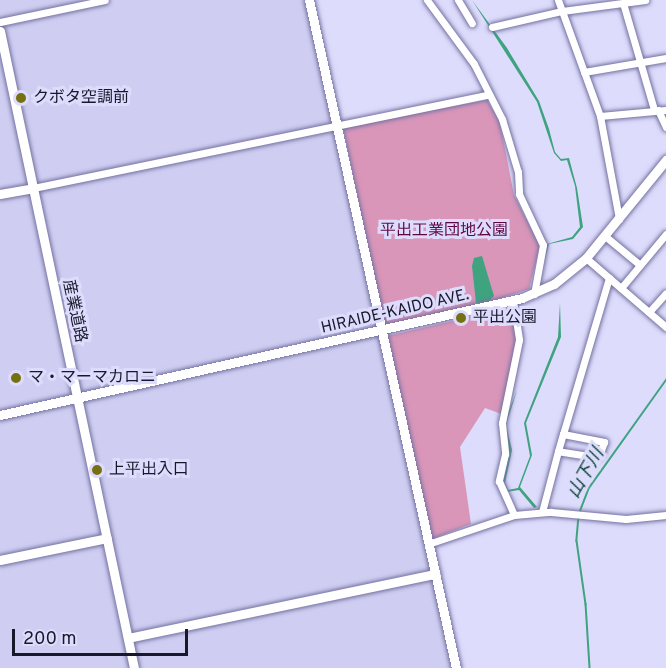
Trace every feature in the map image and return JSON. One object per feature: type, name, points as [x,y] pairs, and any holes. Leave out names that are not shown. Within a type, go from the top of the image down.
[{"type":"street","points":[[0,22],[105,0]]},
{"type":"street","points":[[309,0],[456,668]]},
{"type":"street","points":[[427,0],[474,64],[487,95],[502,119],[518,172],[519,194],[543,245],[534,294]]},
{"type":"street","points":[[458,0],[472,23]]},
{"type":"street","points":[[558,0],[600,116],[619,219]]},
{"type":"street","points":[[492,27],[562,11],[645,0]]},
{"type":"street","points":[[623,3],[640,62],[666,127]]},
{"type":"street","name":"産業道路","points":[[0,31],[134,668]]},
{"type":"street","points":[[584,72],[666,58]]},
{"type":"street","points":[[0,194],[487,95]]},
{"type":"street","points":[[600,116],[659,110]]},
{"type":"street","name":"HIRAIDE-KAIDO AVE.","points":[[0,415],[382,331],[513,301],[534,294],[559,280],[586,258],[666,160]]},
{"type":"street","points":[[621,288],[666,234]]},
{"type":"street","points":[[605,236],[639,265]]},
{"type":"street","points":[[586,258],[666,327]]},
{"type":"street","points":[[542,512],[609,278]]},
{"type":"street","points":[[649,312],[666,293]]},
{"type":"street","points":[[513,301],[519,340],[502,423],[505,454],[499,481],[514,515]]},
{"type":"street","points":[[558,451],[595,457],[603,442],[563,434]]},
{"type":"street","points":[[428,544],[514,515],[542,512],[607,518],[666,515]]},
{"type":"street","points":[[0,560],[107,538]]},
{"type":"street","points":[[128,638],[435,574]]},
{"type":"shaded area","points":[[0,0],[305,0],[452,668],[0,668]]},
{"type":"shaded area","points":[[472,0],[507,48],[539,101],[555,152],[561,159],[569,158],[577,188],[583,227],[573,239],[549,244],[538,284],[547,244],[572,237],[580,227],[575,186],[567,160],[561,161],[554,153],[537,102]]},
{"type":"shaded area","points":[[482,256],[494,296],[488,302],[476,303],[472,266],[474,258]]},
{"type":"shaded area","points":[[560,303],[561,337],[526,423],[532,455],[520,487],[537,507],[534,508],[519,490],[506,492],[503,483],[509,451],[504,424],[517,390],[506,425],[512,450],[505,483],[508,490],[518,488],[530,456],[524,423],[558,337]]},
{"type":"green space","name":"平出工業団地公園","points":[[487,100],[500,123],[514,195],[540,246],[529,289],[490,302],[384,325],[343,127]]},
{"type":"green space","points":[[514,307],[518,324],[504,415],[485,408],[460,447],[471,524],[432,539],[387,336]]},
{"type":"waterway","name":"山下川","points":[[580,511],[589,488],[666,380]]},
{"type":"waterway","name":"山下川","points":[[579,516],[577,541],[586,604],[590,668]]},
{"type":"place","name":"クボタ空調前","points":[[21,98]]},
{"type":"place","name":"平出公園","points":[[461,318]]},
{"type":"place","name":"マ・マーマカロニ","points":[[16,378]]},
{"type":"place","name":"上平出入口","points":[[97,470]]}]
